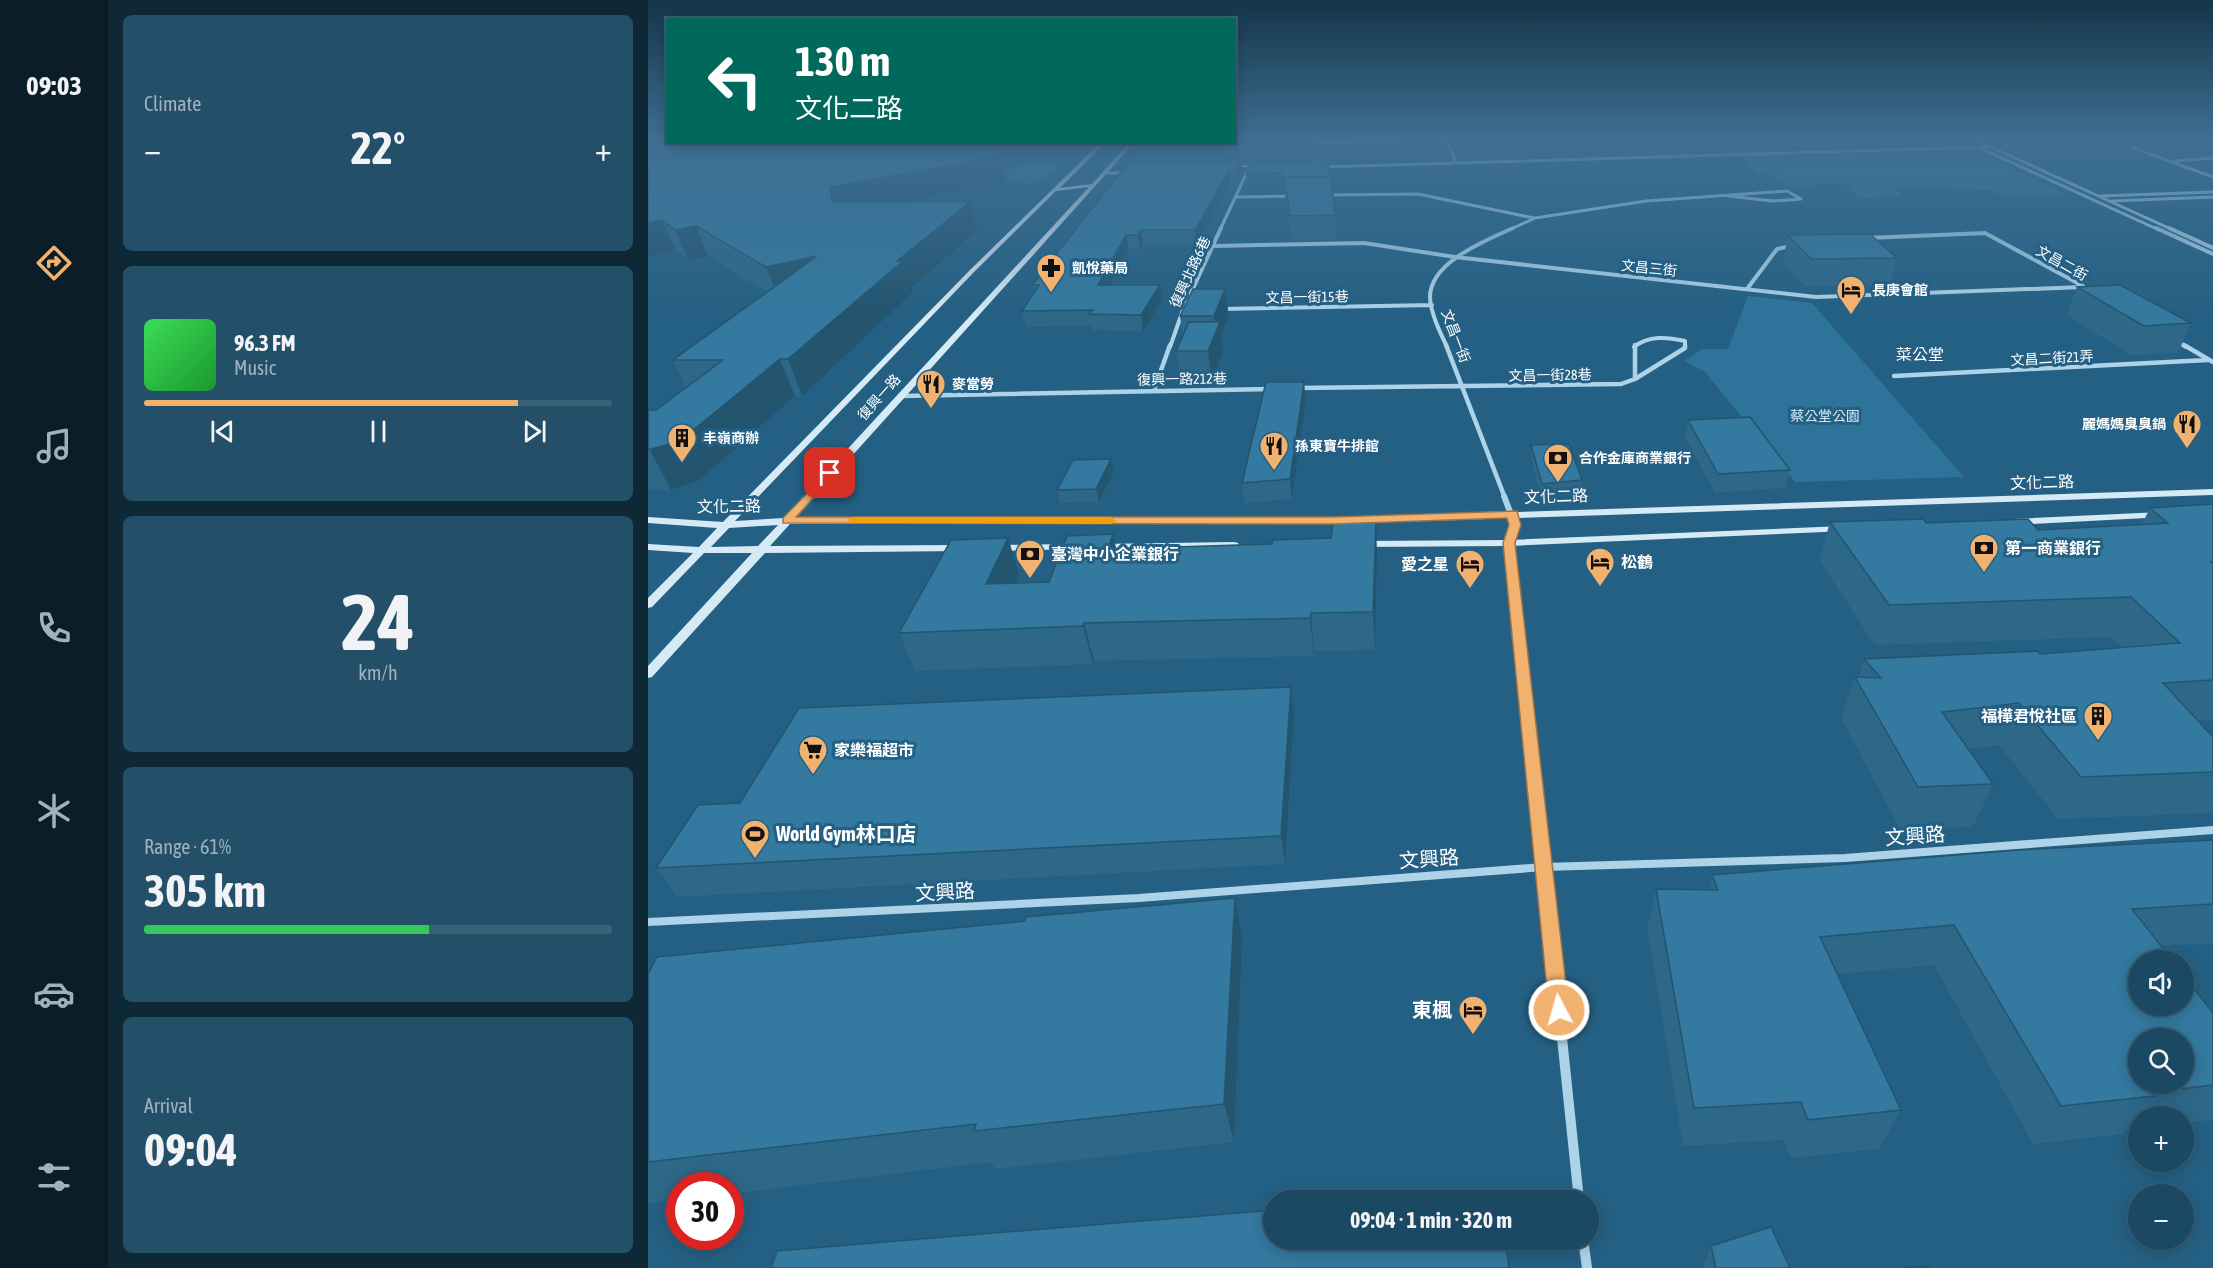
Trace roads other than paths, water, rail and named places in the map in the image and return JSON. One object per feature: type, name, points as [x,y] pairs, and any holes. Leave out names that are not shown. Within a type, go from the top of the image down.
[{"type":"main road","name":"復興一路","points":[[648,605],[972,271],[1048,197]]},
{"type":"main road","name":"復興一路","points":[[648,674],[1082,197]]},
{"type":"main road","name":"文化二路","points":[[648,520],[725,525],[787,521],[1333,521],[2213,492]]},
{"type":"main road","points":[[2007,522],[2173,515]]},
{"type":"main road","points":[[1352,544],[1509,543],[1852,528]]},
{"type":"main road","points":[[648,547],[760,550],[1245,545]]},
{"type":"street","name":"復興北路6巷","points":[[1154,390],[1183,310],[1237,197]]},
{"type":"street","points":[[1439,197],[1535,218]]},
{"type":"street","name":"文昌一街","points":[[1509,543],[1515,525],[1512,514],[1464,387],[1436,322],[1430,296],[1437,278],[1455,257],[1497,234],[1535,218],[1603,206],[1713,197]]},
{"type":"street","name":"文昌一街","points":[[1739,197],[1773,201],[1801,199],[1798,197]]},
{"type":"street","points":[[2085,198],[2090,197]]},
{"type":"street","points":[[2101,197],[2213,248]]},
{"type":"street","points":[[2085,198],[2109,201],[2208,197]]},
{"type":"street","points":[[2096,200],[2213,254]]},
{"type":"street","name":"文昌二街","points":[[1857,239],[1985,233],[2093,292]]},
{"type":"street","name":"文昌三街","points":[[1213,246],[1356,243],[1455,257],[1839,298],[2083,287]]},
{"type":"street","points":[[1747,289],[1777,249],[1800,244]]},
{"type":"street","name":"文昌一街15巷","points":[[1218,309],[1432,305]]},
{"type":"street","points":[[1183,310],[1195,309]]},
{"type":"street","points":[[1663,336],[1684,341],[1685,348],[1635,380],[1634,346],[1645,338],[1663,336]]},
{"type":"street","points":[[2171,338],[2211,361]]},
{"type":"street","name":"文昌二街21弄","points":[[1894,376],[2211,361]]},
{"type":"street","name":"文昌一街28巷","points":[[1464,387],[1620,384],[1635,380]]},
{"type":"street","points":[[1285,388],[1464,387]]},
{"type":"street","name":"復興一路212巷","points":[[900,396],[1273,389]]},
{"type":"street","points":[[1509,543],[1578,1190]]},
{"type":"street","name":"文興路","points":[[648,922],[1139,898],[1544,867],[1845,858],[2213,830]]},
{"type":"street","points":[[1585,1250],[1587,1268]]},
{"type":"place","name":"凱悅藥局","points":[[1051,294]]},
{"type":"place","name":"長庚會館","points":[[1851,316]]},
{"type":"place","name":"麥當勞","points":[[931,410]]},
{"type":"place","name":"麗媽媽臭臭鍋","points":[[2187,450]]},
{"type":"place","name":"丰嶺商辦","points":[[682,464]]},
{"type":"place","name":"孫東寶牛排館","points":[[1274,472]]},
{"type":"place","name":"合作金庫商業銀行","points":[[1558,484]]},
{"type":"place","name":"第一商業銀行","points":[[1984,574]]},
{"type":"place","name":"臺灣中小企業銀行","points":[[1030,580]]},
{"type":"place","name":"松鶴","points":[[1600,588]]},
{"type":"place","name":"愛之星","points":[[1470,590]]},
{"type":"place","name":"福樺君悅社區","points":[[2098,742]]},
{"type":"place","name":"家樂福超市","points":[[813,776]]},
{"type":"place","name":"World Gym林口店","points":[[755,860]]},
{"type":"place","name":"東楓","points":[[1473,1036]]},
{"type":"district","name":"菜公堂","points":[[1920,354]]},
{"type":"park label","name":"蔡公堂公園","points":[[1825,416]]}]
